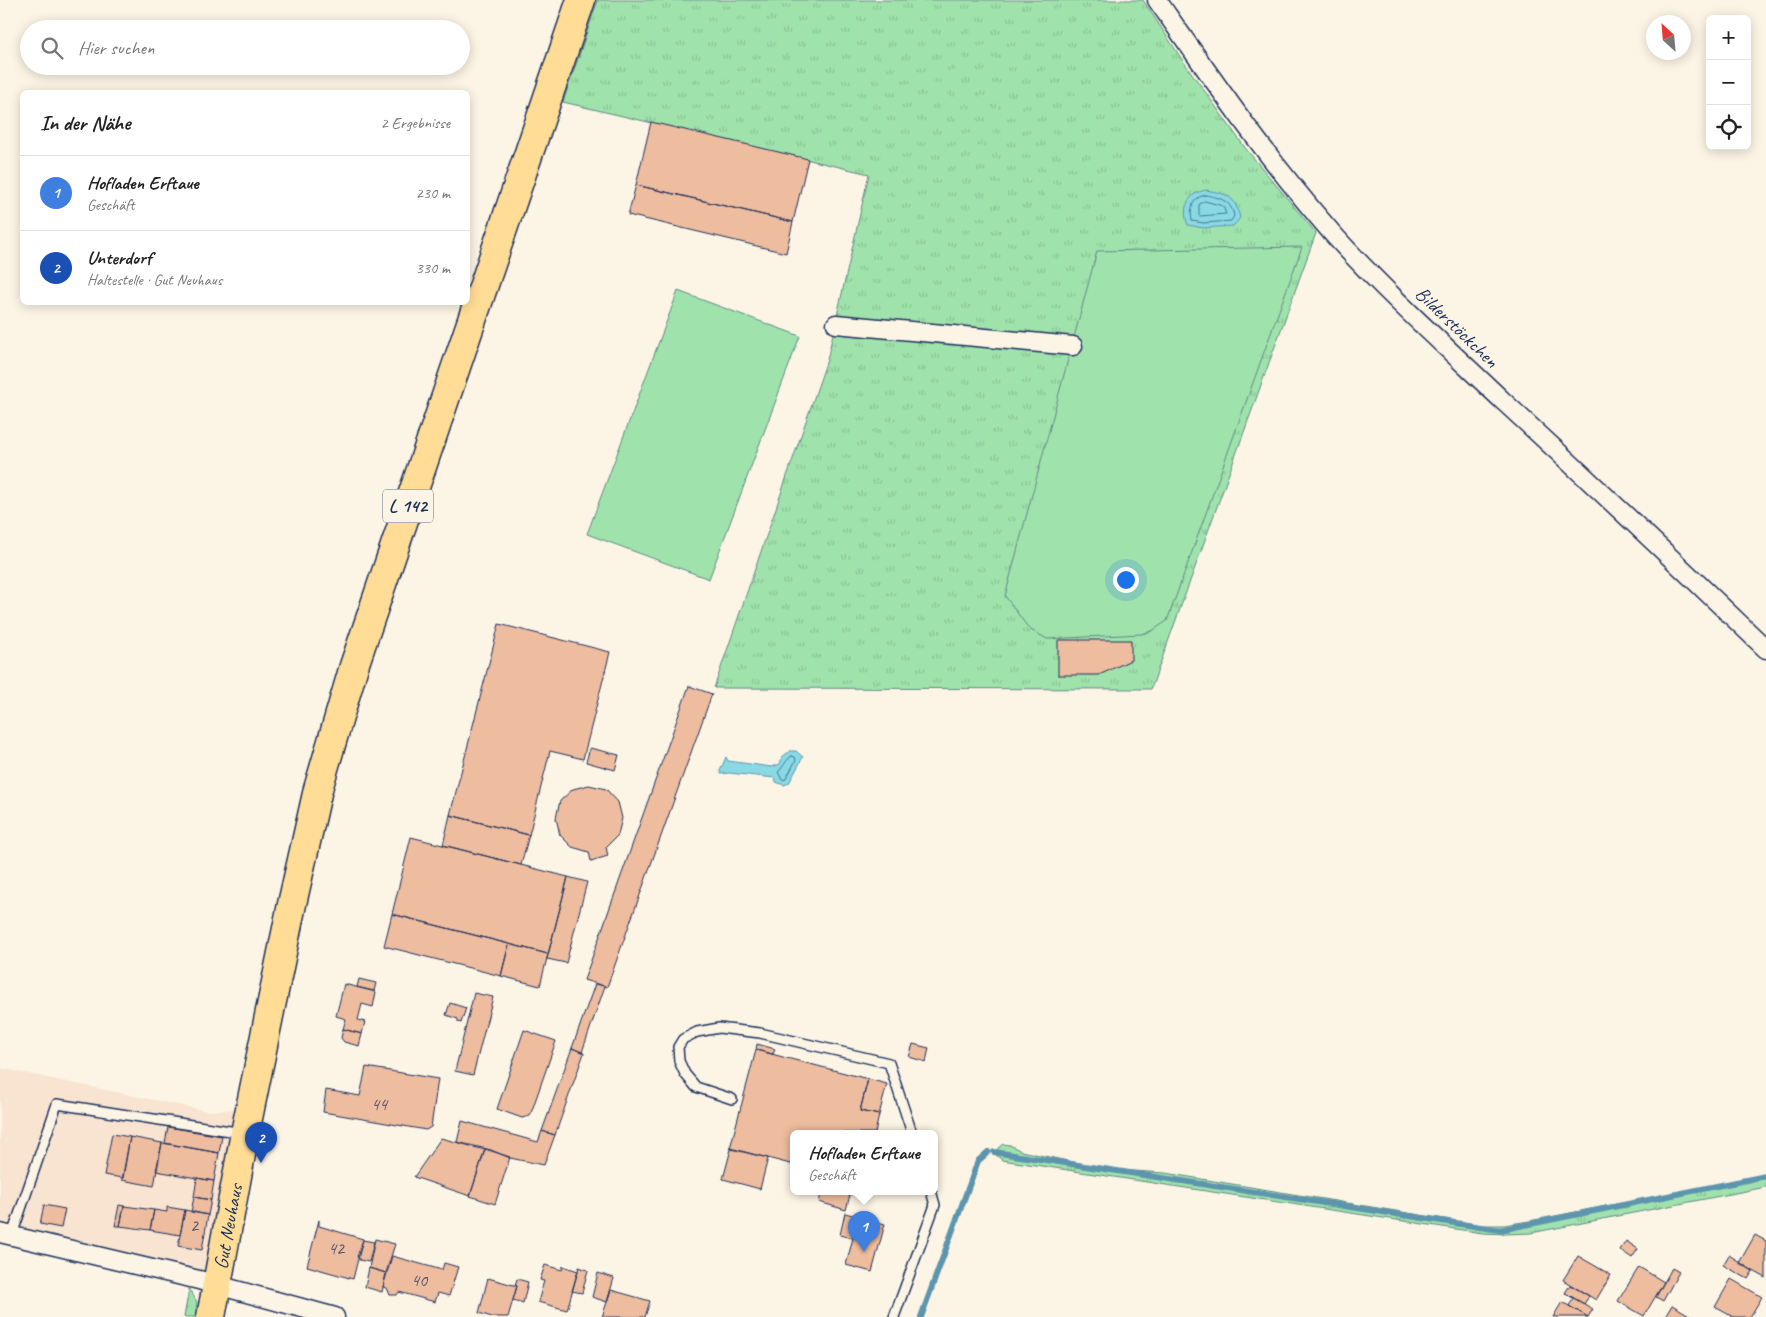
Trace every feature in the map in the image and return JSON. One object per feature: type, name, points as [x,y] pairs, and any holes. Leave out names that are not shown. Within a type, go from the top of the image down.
[{"type":"main road","name":"Gut Neuhaus","points":[[216,1285],[268,1021],[318,789],[354,666],[581,0]]},
{"type":"main road","name":"L 142","points":[[211,1317],[216,1285]]},
{"type":"street","name":"Bilderstöckchen","points":[[1158,0],[1249,130],[1299,194],[1344,246],[1447,348],[1766,649]]},
{"type":"street","points":[[836,324],[1073,346]]},
{"type":"street","points":[[6,1234],[216,1285],[335,1317]]},
{"type":"lane","points":[[732,1099],[696,1087],[685,1074],[679,1061],[678,1047],[683,1039],[697,1032],[719,1028],[760,1033],[889,1063],[911,1130]]},
{"type":"lane","points":[[6,1234],[57,1104],[245,1133]]},
{"type":"lane","points":[[894,1317],[935,1205],[932,1195]]},
{"type":"shaded area","points":[[0,1068],[207,1111],[239,1109],[207,1271],[0,1222]]},
{"type":"green space","points":[[598,0],[1143,0],[1181,58],[1246,149],[1316,233],[1151,689],[714,688],[827,360],[869,174],[563,102]]},
{"type":"green space","points":[[1302,247],[1167,621],[1152,631],[1141,634],[1047,639],[1029,629],[1005,596],[1097,251]]},
{"type":"green space","points":[[678,291],[800,336],[709,579],[587,534]]},
{"type":"green space","points":[[1003,1144],[1010,1145],[1021,1151],[1091,1166],[1165,1173],[1481,1225],[1504,1225],[1529,1221],[1766,1175],[1766,1187],[1531,1233],[1482,1233],[1002,1160],[996,1155],[998,1148]]},
{"type":"green space","points":[[189,1289],[197,1302],[195,1317],[184,1317]]},
{"type":"water","points":[[1206,190],[1225,195],[1236,204],[1240,218],[1233,226],[1203,228],[1188,225],[1185,213],[1188,202],[1195,194]]},
{"type":"water","points":[[790,751],[796,751],[803,757],[789,783],[784,785],[776,782],[775,778],[729,773],[721,774],[720,771],[726,757],[728,761],[772,767],[780,764],[782,757]]},
{"type":"building","points":[[651,122],[808,159],[793,222],[636,185]]},
{"type":"building","points":[[636,185],[793,222],[786,253],[628,215]]},
{"type":"building","points":[[499,624],[610,652],[583,759],[550,751],[529,835],[450,815]]},
{"type":"building","points":[[1058,640],[1131,640],[1131,660],[1099,675],[1058,675]]},
{"type":"building","points":[[689,686],[712,694],[607,987],[584,980]]},
{"type":"building","points":[[590,748],[619,755],[615,770],[586,762]]},
{"type":"building","points":[[589,785],[606,789],[618,802],[622,818],[618,835],[606,847],[608,856],[591,861],[589,852],[572,847],[560,835],[556,818],[560,801],[573,789]]},
{"type":"building","points":[[450,815],[529,835],[521,865],[443,845]]},
{"type":"building","points":[[411,837],[568,877],[548,954],[392,914]]},
{"type":"building","points":[[568,877],[587,882],[566,963],[547,959]]},
{"type":"building","points":[[392,914],[509,944],[501,976],[384,946]]},
{"type":"building","points":[[509,944],[548,954],[540,986],[501,976]]},
{"type":"building","points":[[359,979],[376,983],[374,991],[357,987]]},
{"type":"building","points":[[344,984],[376,992],[373,1007],[362,1004],[358,1020],[365,1022],[362,1034],[343,1029],[346,1019],[336,1016]]},
{"type":"building","points":[[595,984],[605,986],[582,1052],[572,1048]]},
{"type":"building","points":[[474,993],[493,997],[473,1075],[455,1071]]},
{"type":"building","points":[[450,1003],[466,1008],[461,1023],[458,1022],[458,1019],[446,1015]]},
{"type":"building","points":[[343,1029],[362,1034],[359,1046],[344,1042],[341,1038]]},
{"type":"building","points":[[524,1030],[556,1041],[530,1116],[522,1118],[497,1109]]},
{"type":"building","points":[[757,1044],[775,1049],[773,1054],[756,1050]]},
{"type":"building","points":[[913,1044],[929,1048],[926,1062],[909,1057]]},
{"type":"building","points":[[572,1048],[584,1053],[555,1135],[542,1131]]},
{"type":"building","points":[[756,1050],[868,1079],[860,1111],[879,1115],[876,1130],[790,1130],[790,1164],[730,1148]]},
{"type":"building","points":[[366,1067],[438,1079],[431,1127],[426,1130],[323,1112],[326,1090],[360,1096]]},
{"type":"building","points":[[868,1079],[887,1084],[879,1115],[860,1111]]},
{"type":"building","points":[[462,1121],[538,1142],[542,1131],[555,1135],[544,1165],[510,1158],[491,1150],[457,1142]]},
{"type":"building","points":[[168,1127],[222,1136],[219,1153],[165,1143]]},
{"type":"building","points":[[112,1134],[130,1137],[123,1178],[104,1175]]},
{"type":"building","points":[[130,1137],[162,1143],[154,1186],[122,1180]]},
{"type":"building","points":[[441,1138],[485,1150],[470,1196],[414,1177]]},
{"type":"building","points":[[162,1143],[219,1153],[214,1181],[156,1171]]},
{"type":"building","points":[[485,1149],[510,1157],[495,1204],[470,1196]]},
{"type":"building","points":[[731,1149],[768,1158],[760,1189],[723,1179]]},
{"type":"building","points":[[197,1178],[214,1181],[211,1200],[194,1197]]},
{"type":"building","points":[[821,1195],[850,1195],[846,1210],[819,1202]]},
{"type":"building","points":[[194,1197],[211,1200],[208,1215],[191,1212]]},
{"type":"building","points":[[44,1205],[65,1209],[61,1228],[40,1224]]},
{"type":"building","points":[[119,1205],[124,1206],[120,1226],[115,1226]]},
{"type":"building","points":[[124,1206],[154,1210],[150,1230],[120,1226]]},
{"type":"building","points":[[167,1207],[185,1210],[180,1235],[150,1230],[154,1210],[167,1212]]},
{"type":"building","points":[[185,1210],[208,1215],[202,1250],[178,1246]]},
{"type":"building","points":[[845,1213],[885,1224],[872,1272],[846,1265],[853,1238],[840,1235]]},
{"type":"building","points":[[319,1220],[319,1226],[363,1239],[353,1279],[307,1266]]},
{"type":"building","points":[[1755,1235],[1766,1241],[1766,1278],[1739,1263]]},
{"type":"building","points":[[375,1239],[395,1244],[386,1273],[369,1268]]},
{"type":"building","points":[[363,1240],[374,1242],[369,1262],[359,1260],[357,1257]]},
{"type":"building","points":[[1626,1241],[1638,1249],[1632,1258],[1620,1250]]},
{"type":"building","points":[[1729,1255],[1753,1271],[1748,1279],[1723,1265]]},
{"type":"building","points":[[392,1256],[442,1270],[444,1263],[458,1267],[449,1296],[438,1293],[435,1302],[399,1292],[397,1295],[390,1295],[387,1288],[383,1287]]},
{"type":"building","points":[[1578,1256],[1611,1275],[1596,1300],[1563,1280]]},
{"type":"building","points":[[545,1265],[562,1270],[563,1266],[578,1271],[567,1310],[538,1302],[544,1281],[540,1280]]},
{"type":"building","points":[[579,1267],[588,1270],[582,1293],[572,1291]]},
{"type":"building","points":[[1639,1267],[1664,1282],[1644,1316],[1618,1301]]},
{"type":"building","points":[[369,1268],[386,1273],[382,1292],[365,1287]]},
{"type":"building","points":[[1672,1268],[1679,1272],[1663,1301],[1656,1297]]},
{"type":"building","points":[[598,1273],[614,1278],[607,1302],[592,1297]]},
{"type":"building","points":[[488,1278],[517,1286],[508,1317],[492,1317],[479,1313]]},
{"type":"building","points":[[517,1279],[528,1282],[523,1303],[513,1300]]},
{"type":"building","points":[[1731,1279],[1762,1297],[1750,1317],[1733,1317],[1715,1307]]},
{"type":"building","points":[[1570,1285],[1589,1296],[1584,1304],[1565,1293]]},
{"type":"building","points":[[611,1290],[650,1301],[645,1317],[602,1317]]},
{"type":"building","points":[[1565,1293],[1593,1309],[1588,1317],[1569,1306],[1573,1298]]},
{"type":"building","points":[[1562,1302],[1569,1306],[1588,1317],[1553,1317]]},
{"type":"building","points":[[1672,1305],[1693,1317],[1665,1317]]},
{"type":"waterway","points":[[921,1317],[978,1161],[988,1152]]},
{"type":"waterway","points":[[994,1152],[1500,1230],[1766,1176]]},
{"type":"place","name":"Unterdorf","points":[[261,1163]]},
{"type":"place","name":"Hofladen Erftaue","points":[[864,1252]]}]
